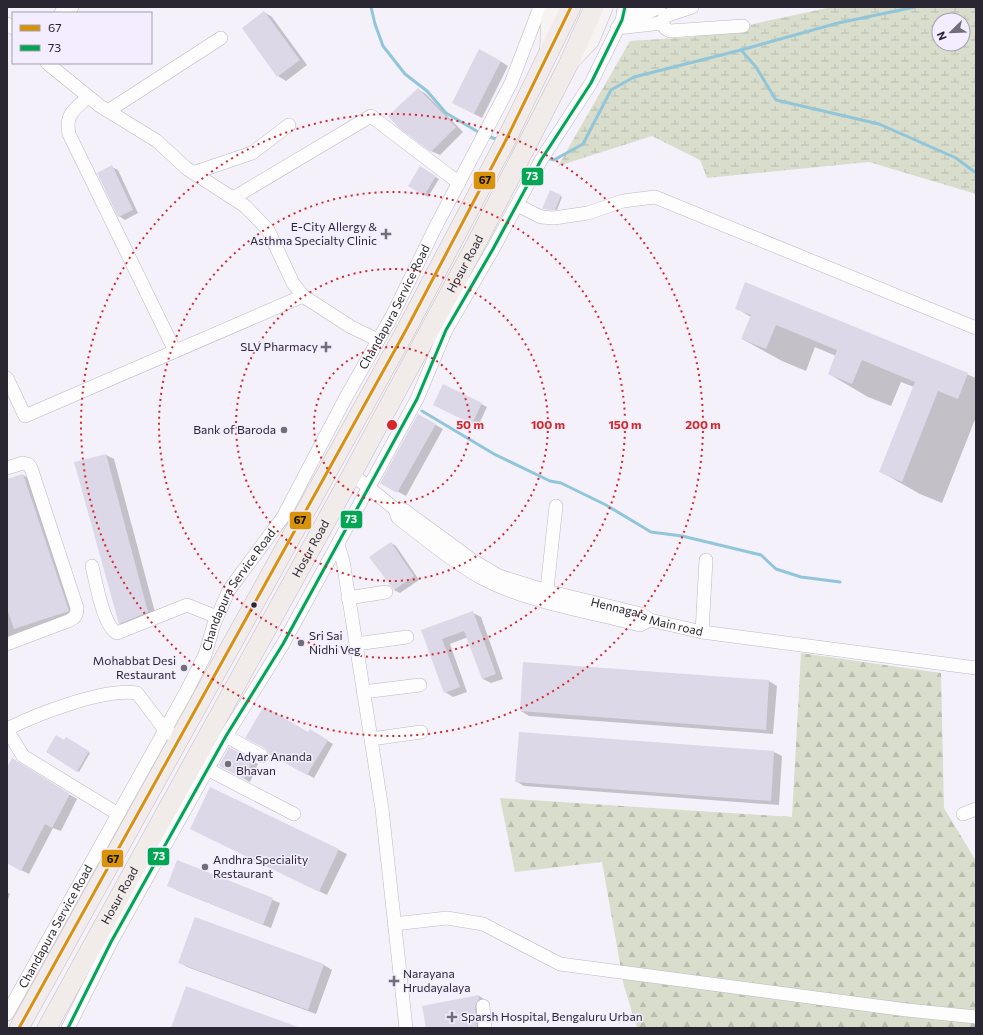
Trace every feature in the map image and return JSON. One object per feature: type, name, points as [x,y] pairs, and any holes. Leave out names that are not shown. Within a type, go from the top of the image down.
[{"type":"highway","name":"Hosur Road","points":[[19,1028],[172,735],[402,337],[506,140],[548,56],[564,10]]},
{"type":"highway","name":"Hosur Road","points":[[47,1028],[352,474],[527,148],[597,10]]},
{"type":"street","points":[[63,12],[72,7]]},
{"type":"street","name":"Chandapura Service Road","points":[[7,1014],[118,814],[172,735],[205,655],[217,617],[229,590],[283,518],[378,340],[511,82],[540,7]]},
{"type":"street","points":[[68,1028],[111,942],[209,770],[226,736],[283,644],[338,545],[417,398],[446,330],[536,169],[591,84],[624,10],[644,14],[659,7]]},
{"type":"street","points":[[662,23],[665,16],[692,7]]},
{"type":"street","points":[[617,28],[662,23]]},
{"type":"street","points":[[662,23],[666,30],[670,31],[743,26]]},
{"type":"street","points":[[108,111],[221,38]]},
{"type":"street","points":[[48,64],[88,97],[157,141],[171,157],[193,173],[245,206],[268,230],[293,283],[303,296],[351,327],[378,340]]},
{"type":"street","points":[[88,97],[71,112],[67,123],[69,134],[175,351]]},
{"type":"street","points":[[234,198],[371,116],[459,183]]},
{"type":"street","points":[[193,173],[252,153],[290,125]]},
{"type":"street","points":[[517,205],[541,217],[554,218],[588,213],[623,201],[654,197],[976,328]]},
{"type":"street","points":[[7,378],[25,416],[303,296]]},
{"type":"street","points":[[7,468],[23,463],[28,464],[31,468],[77,608],[77,613],[74,619],[7,644]]},
{"type":"street","name":"Hennagara Main road","points":[[352,474],[395,509],[404,510],[491,572],[546,596],[641,614],[650,620],[702,632],[976,668]]},
{"type":"street","points":[[546,596],[556,506]]},
{"type":"street","points":[[338,545],[356,644],[382,808],[406,1028]]},
{"type":"street","points":[[702,632],[706,560]]},
{"type":"street","points":[[92,566],[107,623],[113,631],[117,633],[187,605],[217,617]]},
{"type":"street","points":[[348,598],[386,592]]},
{"type":"street","points":[[356,644],[406,637]]},
{"type":"street","points":[[363,692],[420,685]]},
{"type":"street","points":[[118,814],[23,756],[7,729],[68,706],[125,691],[137,692],[172,735]]},
{"type":"street","points":[[371,739],[421,732]]},
{"type":"street","points":[[226,736],[262,756]]},
{"type":"street","points":[[209,770],[294,814]]},
{"type":"street","points":[[963,814],[976,809]]},
{"type":"street","points":[[394,924],[446,918],[483,924],[560,964],[907,1010],[976,1017]]},
{"type":"street","points":[[482,1006],[485,1028]]},
{"type":"street","points":[[75,1015],[75,1028]]},
{"type":"green space","points":[[832,7],[976,7],[976,194],[869,162],[707,178],[700,160],[652,136],[558,166],[630,41],[693,37]]},
{"type":"green space","points":[[801,653],[941,673],[944,808],[976,861],[976,1028],[637,1028],[624,986],[602,862],[515,872],[500,798],[792,817]]},
{"type":"building","points":[[264,11],[300,60],[277,77],[242,28]]},
{"type":"building","points":[[479,49],[501,61],[474,114],[452,103]]},
{"type":"building","points":[[418,88],[456,127],[431,152],[399,128],[388,116]]},
{"type":"building","points":[[112,165],[133,210],[118,217],[97,173]]},
{"type":"building","points":[[420,166],[436,176],[424,196],[408,186]]},
{"type":"building","points":[[550,190],[561,195],[555,210],[542,209]]},
{"type":"building","points":[[745,282],[968,373],[958,399],[938,391],[902,482],[879,472],[915,382],[862,360],[852,384],[828,374],[837,350],[776,325],[766,349],[741,339],[751,315],[735,309]]},
{"type":"building","points":[[443,384],[482,403],[472,424],[433,405]]},
{"type":"building","points":[[418,414],[436,424],[397,493],[380,483]]},
{"type":"building","points":[[106,454],[148,612],[119,624],[74,462]]},
{"type":"building","points":[[23,474],[69,611],[14,629],[7,609],[7,479]]},
{"type":"building","points":[[391,542],[414,576],[394,590],[369,557]]},
{"type":"building","points":[[473,611],[496,674],[482,679],[464,631],[442,639],[460,687],[444,693],[421,630]]},
{"type":"building","points":[[523,662],[769,680],[766,730],[520,711]]},
{"type":"building","points":[[264,706],[308,732],[310,729],[328,740],[307,775],[270,755],[266,749],[245,738]]},
{"type":"building","points":[[519,732],[774,751],[771,801],[515,782]]},
{"type":"building","points":[[56,735],[64,740],[66,737],[89,751],[77,772],[46,752]]},
{"type":"building","points":[[229,747],[253,760],[244,779],[219,766]]},
{"type":"building","points":[[12,758],[70,794],[52,828],[45,824],[21,871],[7,863],[7,767]]},
{"type":"building","points":[[210,787],[339,849],[319,892],[190,829]]},
{"type":"building","points":[[177,860],[273,898],[263,925],[167,886]]},
{"type":"building","points":[[195,917],[324,964],[308,1010],[178,963]]},
{"type":"building","points":[[186,986],[298,1027],[298,1028],[171,1028]]},
{"type":"building","name":"Sparsh Hospital, Bengaluru Urban","points":[[479,995],[479,999],[475,1006],[477,1028],[426,1028],[422,1006]]},
{"type":"waterway","points":[[371,7],[383,46],[405,74],[427,91],[446,113],[480,133]]},
{"type":"waterway","points":[[741,50],[838,23],[915,7]]},
{"type":"waterway","points":[[547,158],[554,160],[583,144],[611,90],[634,77],[741,50],[756,67],[776,100],[879,124],[956,158],[976,173]]},
{"type":"waterway","points":[[487,136],[499,140]]},
{"type":"waterway","points":[[422,411],[494,454],[550,481],[561,483],[606,505],[651,532],[682,536],[761,555],[776,569],[801,577],[840,582]]},
{"type":"transit line","name":"67","points":[[19,1028],[406,330],[506,140],[571,7]]},
{"type":"transit line","name":"73","points":[[68,1028],[111,942],[226,736],[283,644],[417,399],[446,330],[493,249],[541,160],[591,83],[622,20],[625,7]]},
{"type":"place","name":"E-City Allergy & Asthma Specialty Clinic","points":[[386,234]]},
{"type":"place","name":"SLV Pharmacy","points":[[326,347]]},
{"type":"place","name":"Bank of Baroda","points":[[284,430]]},
{"type":"place","name":"Sri Sai Nidhi Veg","points":[[301,643]]},
{"type":"place","name":"Mohabbat Desi Restaurant","points":[[184,668]]},
{"type":"place","name":"Adyar Ananda Bhavan","points":[[228,764]]},
{"type":"place","name":"Andhra Speciality Restaurant","points":[[205,867]]},
{"type":"place","name":"Narayana Hrudayalaya","points":[[394,981]]},
{"type":"place","name":"Sparsh Hospital, Bengaluru Urban","points":[[452,1017]]}]
